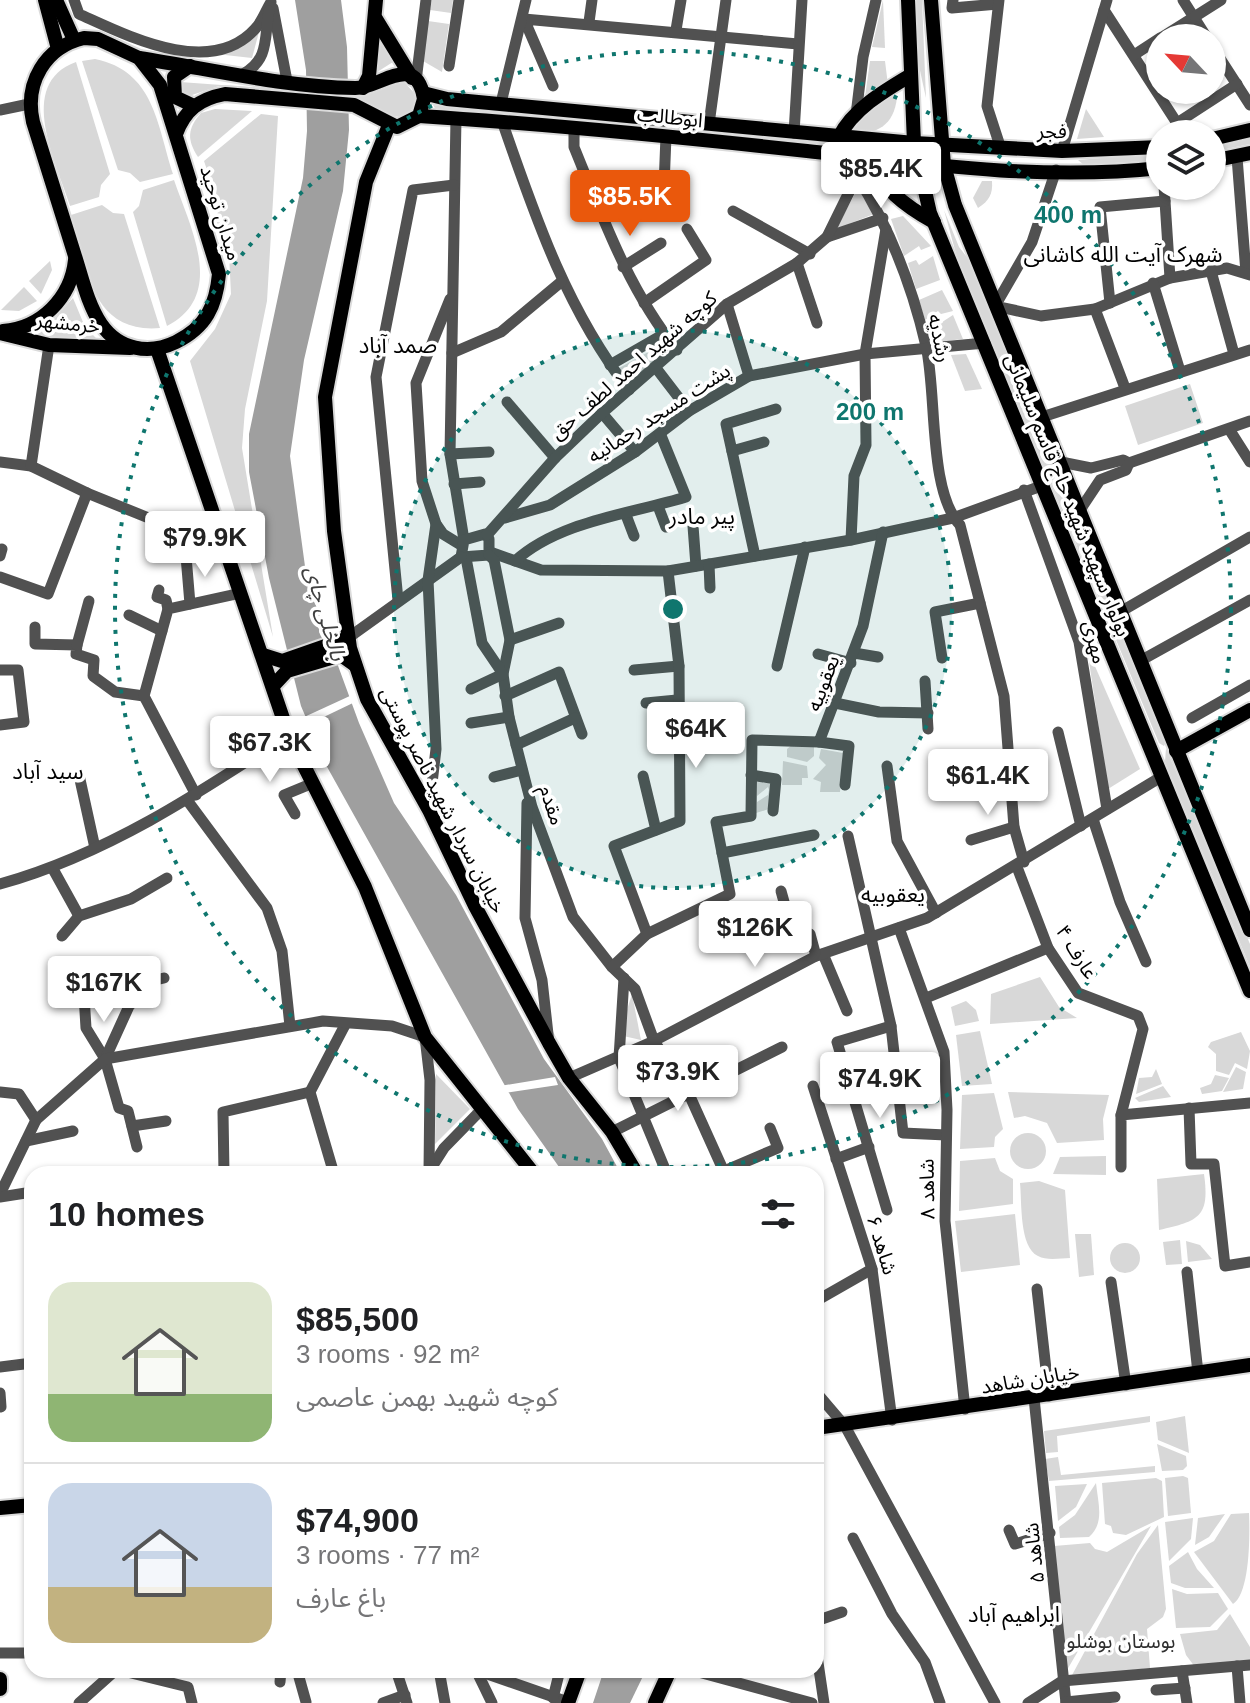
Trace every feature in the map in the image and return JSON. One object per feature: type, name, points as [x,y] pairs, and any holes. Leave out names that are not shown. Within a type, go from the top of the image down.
[{"type":"main road","points":[[45,0],[58,49]]},
{"type":"main road","points":[[56,0],[74,40]]},
{"type":"main road","points":[[132,348],[102,325],[75,255],[29,104],[34,78],[58,49],[74,40],[98,39],[139,58],[290,82],[359,88],[369,76],[376,0]]},
{"type":"main road","name":"بولوار سپهبد شهید حاج قاسم سلیمانی","points":[[908,0],[914,143],[934,222],[1250,991]]},
{"type":"main road","name":"بولوار سپهبد شهید حاج قاسم سلیمانی","points":[[931,0],[944,165],[955,205],[1250,930]]},
{"type":"main road","points":[[375,19],[417,84],[419,116]]},
{"type":"main road","name":"میدان توحید","points":[[132,348],[157,349],[193,333],[208,317],[217,297],[219,274],[160,85],[139,58]]},
{"type":"main road","points":[[191,66],[174,77],[172,87],[175,97],[194,106]]},
{"type":"main road","name":"ابوطالب","points":[[359,88],[389,75],[403,74],[447,99],[943,145]]},
{"type":"main road","points":[[839,137],[856,115],[880,94],[911,75]]},
{"type":"main road","points":[[176,134],[182,119],[194,106],[225,94],[354,105],[364,107],[389,125],[366,182],[325,397],[342,645],[284,666],[273,686]]},
{"type":"main road","name":"ابوطالب","points":[[389,125],[405,125],[419,116],[502,121],[917,163]]},
{"type":"main road","points":[[1226,136],[1250,130]]},
{"type":"main road","name":"فجر","points":[[943,145],[1062,151],[1146,148]]},
{"type":"main road","points":[[1056,170],[1062,151]]},
{"type":"main road","points":[[863,157],[882,185],[903,205],[934,222]]},
{"type":"main road","name":"فجر","points":[[917,163],[1056,170],[1146,168]]},
{"type":"main road","name":"خرمشهر","points":[[0,332],[19,329],[43,317],[62,298],[73,274],[75,255]]},
{"type":"main road","name":"خرمشهر","points":[[0,332],[49,345],[132,348]]},
{"type":"main road","points":[[157,349],[289,734],[365,887],[425,1037],[528,1166]]},
{"type":"main road","name":"خیابان سردار شهید ناصر پوستی","points":[[342,645],[355,665],[367,699],[429,810],[475,906],[549,1043],[569,1078],[612,1132],[632,1166]]},
{"type":"main road","points":[[263,655],[284,666]]},
{"type":"main road","points":[[1176,751],[1250,710]]},
{"type":"main road","name":"خیابان شاهد","points":[[824,1427],[892,1420],[1250,1365]]},
{"type":"main road","points":[[0,1508],[24,1506]]},
{"type":"main road","points":[[568,1702],[577,1678]]},
{"type":"main road","points":[[655,1703],[666,1678]]},
{"type":"main road","points":[[0,1679],[0,1689]]},
{"type":"street","points":[[74,0],[79,14],[145,43],[182,52],[234,43],[254,30],[271,1]]},
{"type":"street","points":[[417,84],[426,0]]},
{"type":"street","points":[[449,66],[459,0]]},
{"type":"street","points":[[501,103],[524,19],[526,0]]},
{"type":"street","points":[[589,22],[592,0]]},
{"type":"street","points":[[676,30],[681,0]]},
{"type":"street","points":[[709,124],[726,0]]},
{"type":"street","points":[[794,133],[802,0]]},
{"type":"street","points":[[856,115],[863,57],[876,0]]},
{"type":"street","points":[[953,0],[952,8],[999,2],[987,106],[1001,149]]},
{"type":"street","points":[[1183,0],[1198,24]]},
{"type":"street","points":[[1183,24],[1221,0]]},
{"type":"street","points":[[243,74],[256,67],[264,54],[271,1]]},
{"type":"street","points":[[271,1],[290,82]]},
{"type":"street","points":[[1105,5],[1175,120]]},
{"type":"street","points":[[1062,151],[1105,5]]},
{"type":"street","points":[[524,19],[589,22],[798,44]]},
{"type":"street","points":[[524,19],[553,86]]},
{"type":"street","points":[[1134,55],[1146,47]]},
{"type":"street","points":[[1226,67],[1250,105]]},
{"type":"street","points":[[1182,120],[1237,84]]},
{"type":"street","points":[[0,110],[29,104]]},
{"type":"street","points":[[456,118],[450,454],[463,550],[482,643],[503,674],[471,689]]},
{"type":"street","points":[[502,121],[561,282],[610,365],[629,390]]},
{"type":"street","points":[[574,128],[574,147],[623,267],[677,350]]},
{"type":"street","points":[[663,212],[666,136]]},
{"type":"street","points":[[1056,170],[1032,242],[995,306],[1041,316],[1095,309],[1170,278],[1227,268],[1248,274],[1243,155]]},
{"type":"street","name":"کوچه شهید احمد لطف حق","points":[[487,535],[555,458],[602,413],[727,304],[797,263],[827,237],[863,157]]},
{"type":"street","name":"رشدیه","points":[[857,176],[885,222],[927,350],[942,482],[953,518],[960,525],[980,603]]},
{"type":"street","points":[[398,600],[376,377],[413,190],[454,185]]},
{"type":"street","points":[[1110,303],[1100,207],[1165,201],[1170,278]]},
{"type":"street","points":[[733,211],[810,254]]},
{"type":"street","points":[[827,237],[885,222],[865,354],[866,445],[854,476],[851,540]]},
{"type":"street","points":[[644,303],[706,260],[687,229]]},
{"type":"street","points":[[623,267],[661,243]]},
{"type":"street","points":[[797,263],[817,323]]},
{"type":"street","points":[[1211,271],[1234,354]]},
{"type":"street","points":[[452,353],[501,332],[561,282]]},
{"type":"street","points":[[1153,283],[1180,371]]},
{"type":"street","points":[[452,293],[416,383],[422,481],[436,524],[463,550],[490,553],[541,570],[577,573],[668,571],[851,540],[953,518],[1044,485]]},
{"type":"street","points":[[727,304],[749,376]]},
{"type":"street","points":[[1095,309],[1125,388]]},
{"type":"street","points":[[610,365],[664,334]]},
{"type":"street","name":"پشت مسجد رحمانیه","points":[[503,518],[550,505],[635,452],[689,411],[749,376],[865,354],[985,343]]},
{"type":"street","points":[[31,466],[49,345]]},
{"type":"street","points":[[1042,417],[1250,350]]},
{"type":"street","points":[[656,368],[689,411]]},
{"type":"street","points":[[507,402],[555,458]]},
{"type":"street","points":[[755,556],[726,424],[776,409]]},
{"type":"street","points":[[602,413],[635,452]]},
{"type":"street","points":[[1061,462],[1091,468],[1123,460],[1129,463],[1250,421]]},
{"type":"street","points":[[1229,429],[1250,462]]},
{"type":"street","points":[[515,561],[538,541],[686,497],[660,433]]},
{"type":"street","points":[[732,451],[764,442]]},
{"type":"street","points":[[450,454],[489,452]]},
{"type":"street","points":[[0,462],[31,466],[156,521],[195,529],[218,525]]},
{"type":"street","points":[[1080,510],[1100,480],[1126,470],[1129,463]]},
{"type":"street","points":[[454,484],[480,482]]},
{"type":"street","name":"مهری","points":[[1024,490],[1079,642],[1107,809]]},
{"type":"street","points":[[0,577],[48,594],[87,493]]},
{"type":"street","points":[[658,506],[666,527]]},
{"type":"street","points":[[626,515],[634,536]]},
{"type":"street","points":[[429,810],[436,749],[428,580],[436,524]]},
{"type":"street","points":[[693,526],[696,566]]},
{"type":"street","name":"یعقوبیه","points":[[612,967],[647,934],[730,894],[716,822],[751,816],[752,740],[819,742],[852,658],[883,534]]},
{"type":"street","points":[[342,645],[463,550],[487,535]]},
{"type":"street","name":"مقدم","points":[[487,535],[510,640],[503,674],[509,717],[528,792],[573,917],[612,967],[635,989],[654,1041],[688,1092],[722,1166]]},
{"type":"street","points":[[1120,612],[1250,537]]},
{"type":"street","points":[[777,666],[805,547]]},
{"type":"street","points":[[186,556],[190,604]]},
{"type":"street","points":[[709,564],[710,588]]},
{"type":"street","points":[[647,934],[614,846],[680,821],[679,666],[668,571]]},
{"type":"street","points":[[159,590],[157,597],[166,600],[168,609],[144,696],[192,798],[267,908],[282,951],[290,1026]]},
{"type":"street","points":[[168,609],[241,593]]},
{"type":"street","points":[[1140,661],[1250,600]]},
{"type":"street","points":[[89,601],[76,654],[94,660],[93,676],[115,692],[144,696]]},
{"type":"street","points":[[942,658],[935,612],[980,603]]},
{"type":"street","name":"عارف ۴","points":[[980,603],[1004,696],[1014,827],[1021,864],[1048,948],[1078,993],[1138,1016],[1143,1029],[1121,1115],[1121,1167]]},
{"type":"street","points":[[129,615],[162,631]]},
{"type":"street","points":[[510,640],[559,623]]},
{"type":"street","points":[[35,627],[35,644],[77,645]]},
{"type":"street","points":[[818,654],[878,657]]},
{"type":"street","points":[[634,670],[679,666]]},
{"type":"street","points":[[0,670],[18,670],[24,722],[0,725]]},
{"type":"street","points":[[505,696],[559,672],[582,734]]},
{"type":"street","points":[[925,681],[928,729]]},
{"type":"street","points":[[1192,718],[1250,685]]},
{"type":"street","points":[[646,703],[677,700]]},
{"type":"street","points":[[835,703],[879,712],[928,713]]},
{"type":"street","points":[[471,723],[509,717]]},
{"type":"street","points":[[516,745],[575,718]]},
{"type":"street","points":[[1058,732],[1081,826]]},
{"type":"street","points":[[1,882],[53,869],[95,848],[192,798],[289,734]]},
{"type":"street","points":[[819,742],[849,746],[845,785]]},
{"type":"street","points":[[887,766],[897,841],[936,913]]},
{"type":"street","points":[[494,777],[522,770]]},
{"type":"street","points":[[79,775],[95,848]]},
{"type":"street","points":[[751,775],[776,779],[773,811]]},
{"type":"street","points":[[643,776],[656,830]]},
{"type":"street","points":[[569,1078],[654,1041],[820,955],[936,913],[1161,777]]},
{"type":"street","points":[[295,814],[284,795],[313,783]]},
{"type":"street","points":[[528,792],[525,918],[542,980],[549,1043]]},
{"type":"street","points":[[1093,819],[1120,902],[1146,962]]},
{"type":"street","points":[[971,840],[1014,827]]},
{"type":"street","points":[[722,853],[814,835]]},
{"type":"street","points":[[848,836],[873,934],[891,1026],[903,1133],[946,1135]]},
{"type":"street","points":[[53,869],[79,916]]},
{"type":"street","points":[[62,936],[79,916],[131,899],[167,878]]},
{"type":"street","points":[[781,891],[794,938],[810,934],[847,1011]]},
{"type":"street","name":"شاهد ۸","points":[[899,928],[944,1052],[945,1221],[965,1409]]},
{"type":"street","points":[[926,998],[1048,948]]},
{"type":"street","points":[[0,1196],[36,1120],[105,1059],[130,1004],[143,999],[147,982],[164,978]]},
{"type":"street","points":[[624,978],[619,1058],[664,1166]]},
{"type":"street","points":[[84,995],[86,1028],[105,1059],[119,1108],[128,1111],[137,1147]]},
{"type":"street","points":[[105,1059],[323,1021],[392,1026],[425,1037],[430,1080],[428,1166]]},
{"type":"street","points":[[332,1166],[310,1092],[345,1025]]},
{"type":"street","points":[[887,1210],[837,1042],[891,1026]]},
{"type":"street","points":[[612,1132],[782,1047]]},
{"type":"street","name":"شاهد ۶","points":[[813,1086],[872,1269],[892,1420]]},
{"type":"street","points":[[0,1092],[19,1094],[36,1120]]},
{"type":"street","points":[[224,1166],[223,1112],[310,1092]]},
{"type":"street","points":[[1121,1115],[1250,1103]]},
{"type":"street","points":[[432,1166],[444,1148],[483,1108]]},
{"type":"street","points":[[1189,1108],[1191,1164],[1214,1164],[1225,1266],[1250,1262]]},
{"type":"street","points":[[132,1126],[166,1121]]},
{"type":"street","points":[[738,1166],[778,1148],[770,1128]]},
{"type":"street","points":[[26,1141],[73,1131]]},
{"type":"street","points":[[836,1159],[869,1147]]},
{"type":"street","points":[[0,1196],[24,1193]]},
{"type":"street","points":[[824,1296],[872,1269]]},
{"type":"street","points":[[1187,1272],[1198,1373]]},
{"type":"street","points":[[1111,1282],[1126,1385]]},
{"type":"street","points":[[1037,1289],[1049,1396]]},
{"type":"street","points":[[0,1367],[24,1364]]},
{"type":"street","points":[[0,1393],[1,1407]]},
{"type":"street","name":"شاهد ۵","points":[[1034,1398],[1066,1702]]},
{"type":"street","points":[[824,1401],[845,1426],[995,1703]]},
{"type":"street","points":[[1009,1530],[1015,1544],[1050,1533]]},
{"type":"street","points":[[853,1538],[892,1614],[925,1662],[940,1703]]},
{"type":"street","points":[[824,1618],[842,1612]]},
{"type":"street","points":[[0,1653],[24,1653]]},
{"type":"street","points":[[1028,1703],[1062,1681],[1244,1666],[1240,1703]]},
{"type":"street","points":[[1182,1671],[1187,1703]]},
{"type":"street","points":[[79,1703],[108,1678]]},
{"type":"street","points":[[150,1678],[188,1687],[192,1703]]},
{"type":"street","points":[[299,1678],[306,1702]]},
{"type":"street","points":[[383,1703],[406,1699],[399,1678]]},
{"type":"street","points":[[440,1678],[445,1703]]},
{"type":"street","points":[[480,1678],[492,1703]]},
{"type":"street","points":[[497,1678],[568,1702]]},
{"type":"street","points":[[553,1698],[558,1678]]},
{"type":"street","points":[[716,1678],[777,1698],[812,1703]]},
{"type":"street","points":[[820,1678],[824,1703]]},
{"type":"street","points":[[1156,1690],[1185,1688]]},
{"type":"street","points":[[1066,1702],[1115,1697]]},
{"type":"green space","points":[[432,0],[453,0],[451,13],[430,10]]},
{"type":"green space","points":[[883,0],[885,48],[872,47]]},
{"type":"green space","points":[[916,0],[922,0],[926,98],[917,57]]},
{"type":"green space","points":[[428,21],[449,24],[442,72],[423,61]]},
{"type":"green space","points":[[259,32],[252,58],[216,54]]},
{"type":"green space","points":[[383,45],[393,62],[374,74],[374,46]]},
{"type":"green space","points":[[95,59],[115,65],[141,87],[157,119],[173,174],[140,182],[130,173],[118,170],[82,61]]},
{"type":"green space","points":[[870,61],[885,61],[888,85],[864,104]]},
{"type":"green space","points":[[76,62],[110,174],[101,185],[99,197],[70,206],[50,147],[44,106],[48,88],[58,73]]},
{"type":"green space","points":[[180,82],[289,90],[289,93],[219,86],[186,97],[180,95]]},
{"type":"green space","points":[[393,82],[405,83],[416,95],[416,106],[403,117],[390,115],[352,98],[353,93],[371,93]]},
{"type":"green space","points":[[892,94],[897,97],[895,107],[883,126],[869,132],[851,134],[849,129]]},
{"type":"green space","points":[[433,105],[848,143],[849,146],[843,149],[436,110]]},
{"type":"green space","points":[[215,109],[252,111],[198,157],[190,140],[191,129],[201,113]]},
{"type":"green space","points":[[1086,109],[1104,137],[1077,139]]},
{"type":"green space","points":[[261,114],[278,116],[267,301],[245,409],[242,448],[273,637],[190,361],[215,329],[231,294],[229,255],[216,221],[219,206],[204,161]]},
{"type":"green space","points":[[1250,137],[1250,144],[1226,149],[1226,142]]},
{"type":"green space","points":[[1146,154],[1146,161],[1084,165],[1078,160]]},
{"type":"green space","points":[[174,180],[195,239],[200,279],[196,297],[185,313],[167,326],[133,212],[139,206],[143,190]]},
{"type":"green space","points":[[982,181],[992,181],[992,190],[988,200],[978,208],[973,198]]},
{"type":"green space","points":[[858,188],[874,214],[836,229]]},
{"type":"green space","points":[[102,205],[113,213],[124,214],[160,328],[137,327],[119,320],[105,309],[95,293],[71,215]]},
{"type":"green space","points":[[944,210],[959,247],[970,261],[1166,742],[1164,746],[1159,743],[958,261]]},
{"type":"green space","points":[[903,216],[931,246],[921,250],[919,246],[904,256],[891,219]]},
{"type":"green space","points":[[933,256],[940,280],[916,289],[908,263],[916,260],[919,265]]},
{"type":"green space","points":[[50,261],[52,270],[41,294],[29,281]]},
{"type":"green space","points":[[24,287],[37,301],[19,311],[1,310]]},
{"type":"green space","points":[[942,290],[953,311],[941,314],[938,311],[925,320],[919,300]]},
{"type":"green space","points":[[73,298],[85,327],[96,338],[62,340],[30,334],[54,319]]},
{"type":"green space","points":[[953,315],[963,339],[928,343],[926,326],[934,322],[936,326]]},
{"type":"green space","points":[[663,344],[667,352],[630,381],[619,368]]},
{"type":"green space","points":[[966,354],[982,389],[965,391],[951,355]]},
{"type":"green space","points":[[1190,384],[1203,423],[1138,445],[1125,406]]},
{"type":"green space","points":[[1087,648],[1140,769],[1108,789]]},
{"type":"green space","points":[[793,744],[814,747],[814,756],[807,762],[787,757],[787,749]]},
{"type":"green space","points":[[1166,748],[1250,944],[1250,967],[1165,762]]},
{"type":"green space","points":[[821,749],[843,753],[840,792],[820,792],[821,782],[813,779],[826,765],[819,758]]},
{"type":"green space","points":[[783,761],[807,766],[808,778],[802,778],[802,785],[782,785]]},
{"type":"green space","points":[[757,782],[774,784],[772,808],[756,813],[757,802],[768,795],[769,790],[768,787],[757,796]]},
{"type":"green space","points":[[1040,977],[1059,1007],[1077,1018],[990,1024],[991,994]]},
{"type":"green space","points":[[632,994],[641,1040],[619,1035]]},
{"type":"green space","points":[[966,1001],[976,1010],[979,1021],[955,1026],[951,1007]]},
{"type":"green space","points":[[980,1031],[992,1084],[962,1086],[956,1035]]},
{"type":"green space","points":[[1241,1032],[1250,1051],[1247,1069],[1235,1063],[1229,1075],[1216,1071],[1216,1054],[1208,1047],[1211,1042]]},
{"type":"green space","points":[[1236,1067],[1246,1072],[1243,1089],[1223,1092]]},
{"type":"green space","points":[[1156,1069],[1162,1084],[1136,1094],[1139,1078],[1152,1077]]},
{"type":"green space","points":[[436,1074],[470,1109],[435,1144]]},
{"type":"green space","points":[[1215,1075],[1229,1078],[1222,1091],[1202,1094],[1200,1088],[1211,1084]]},
{"type":"green space","points":[[1163,1086],[1171,1097],[1139,1102],[1135,1098]]},
{"type":"green space","points":[[1008,1092],[1109,1095],[1103,1119],[1104,1140],[1057,1143],[1047,1123],[1025,1116],[1014,1118]]},
{"type":"green space","points":[[994,1093],[1003,1129],[995,1137],[994,1147],[960,1149],[962,1095]]},
{"type":"green space","points":[[1028,1133],[1041,1138],[1046,1151],[1041,1164],[1028,1169],[1015,1164],[1010,1151],[1015,1138]]},
{"type":"green space","points":[[1106,1156],[1106,1175],[1053,1174],[1060,1157]]},
{"type":"green space","points":[[995,1158],[1000,1171],[1013,1179],[1013,1204],[959,1211],[960,1161]]},
{"type":"green space","points":[[1204,1174],[1205,1200],[1199,1215],[1184,1224],[1159,1230],[1157,1179]]},
{"type":"green space","points":[[1039,1181],[1065,1190],[1070,1258],[1042,1258],[1027,1243],[1020,1183]]},
{"type":"green space","points":[[1015,1214],[1020,1265],[961,1272],[955,1221]]},
{"type":"green space","points":[[1075,1234],[1091,1234],[1094,1275],[1079,1277]]},
{"type":"green space","points":[[1180,1240],[1182,1264],[1166,1265],[1163,1242]]},
{"type":"green space","points":[[1186,1241],[1200,1245],[1212,1259],[1188,1262]]},
{"type":"green space","points":[[1125,1243],[1136,1247],[1140,1258],[1136,1269],[1125,1273],[1114,1269],[1110,1258],[1114,1247]]},
{"type":"green space","points":[[1150,1416],[1150,1422],[1057,1436],[1058,1452],[1046,1453],[1044,1431]]},
{"type":"green space","points":[[1185,1416],[1189,1453],[1158,1440],[1156,1422]]},
{"type":"green space","points":[[1157,1444],[1186,1456],[1187,1466],[1183,1470],[1162,1471]]},
{"type":"green space","points":[[1058,1457],[1061,1475],[1155,1466],[1155,1472],[1049,1481],[1045,1459]]},
{"type":"green space","points":[[1156,1478],[1162,1481],[1164,1517],[1126,1535],[1113,1533],[1111,1526],[1105,1524],[1102,1483]]},
{"type":"green space","points":[[1165,1478],[1188,1478],[1191,1513],[1168,1516]]},
{"type":"green space","points":[[1096,1483],[1099,1519],[1094,1531],[1089,1537],[1060,1538],[1059,1527],[1075,1515]]},
{"type":"green space","points":[[1087,1484],[1076,1507],[1058,1521],[1055,1486]]},
{"type":"green space","points":[[1249,1513],[1246,1576],[1239,1598],[1233,1604],[1194,1552],[1214,1541],[1231,1514]]},
{"type":"green space","points":[[1225,1514],[1209,1537],[1195,1545],[1198,1518]]},
{"type":"green space","points":[[1193,1518],[1191,1539],[1169,1561],[1165,1522]]},
{"type":"green space","name":"بوستان بوشلو","points":[[1158,1525],[1166,1609],[1163,1617],[1147,1629],[1150,1668],[1071,1677],[1137,1554]]},
{"type":"green space","name":"بوستان بوشلو","points":[[1151,1526],[1067,1670],[1054,1546],[1090,1543],[1095,1549],[1107,1552]]},
{"type":"green space","name":"بوستان بوشلو","points":[[1188,1552],[1197,1569],[1214,1588],[1185,1588],[1171,1583],[1169,1566]]},
{"type":"green space","name":"بوستان بوشلو","points":[[1172,1589],[1187,1594],[1218,1593],[1228,1609],[1210,1627],[1176,1628]]},
{"type":"green space","name":"بوستان بوشلو","points":[[1230,1614],[1250,1647],[1250,1662],[1195,1667],[1186,1655],[1180,1634],[1217,1630]]},
{"type":"shaded area","points":[[295,0],[341,0],[347,47],[349,130],[343,191],[304,360],[290,456],[307,581],[359,723],[394,803],[456,895],[544,1059],[602,1139],[617,1166],[558,1166],[518,1109],[326,765],[301,706],[269,578],[249,472],[249,434],[303,178],[307,131],[306,70]]},
{"type":"shaded area","points":[[601,1678],[642,1678],[630,1703],[593,1703]]},
{"type":"pier","points":[[352,695],[355,702],[305,726],[302,718]]},
{"type":"pier","points":[[555,1077],[558,1085],[504,1093],[500,1086]]},
{"type":"district","name":"شهرک آیت الله کاشانی","points":[[1123,254]]},
{"type":"district","name":"صمد آباد","points":[[398,345]]},
{"type":"district","name":"پیر مادر","points":[[702,516]]},
{"type":"district","name":"سید آباد","points":[[48,771]]},
{"type":"district","name":"یعقوبیه","points":[[893,894]]},
{"type":"district","name":"ابراهیم آباد","points":[[1014,1614]]},
{"type":"water label","name":"بالخلی چای","points":[[326,613]]}]
